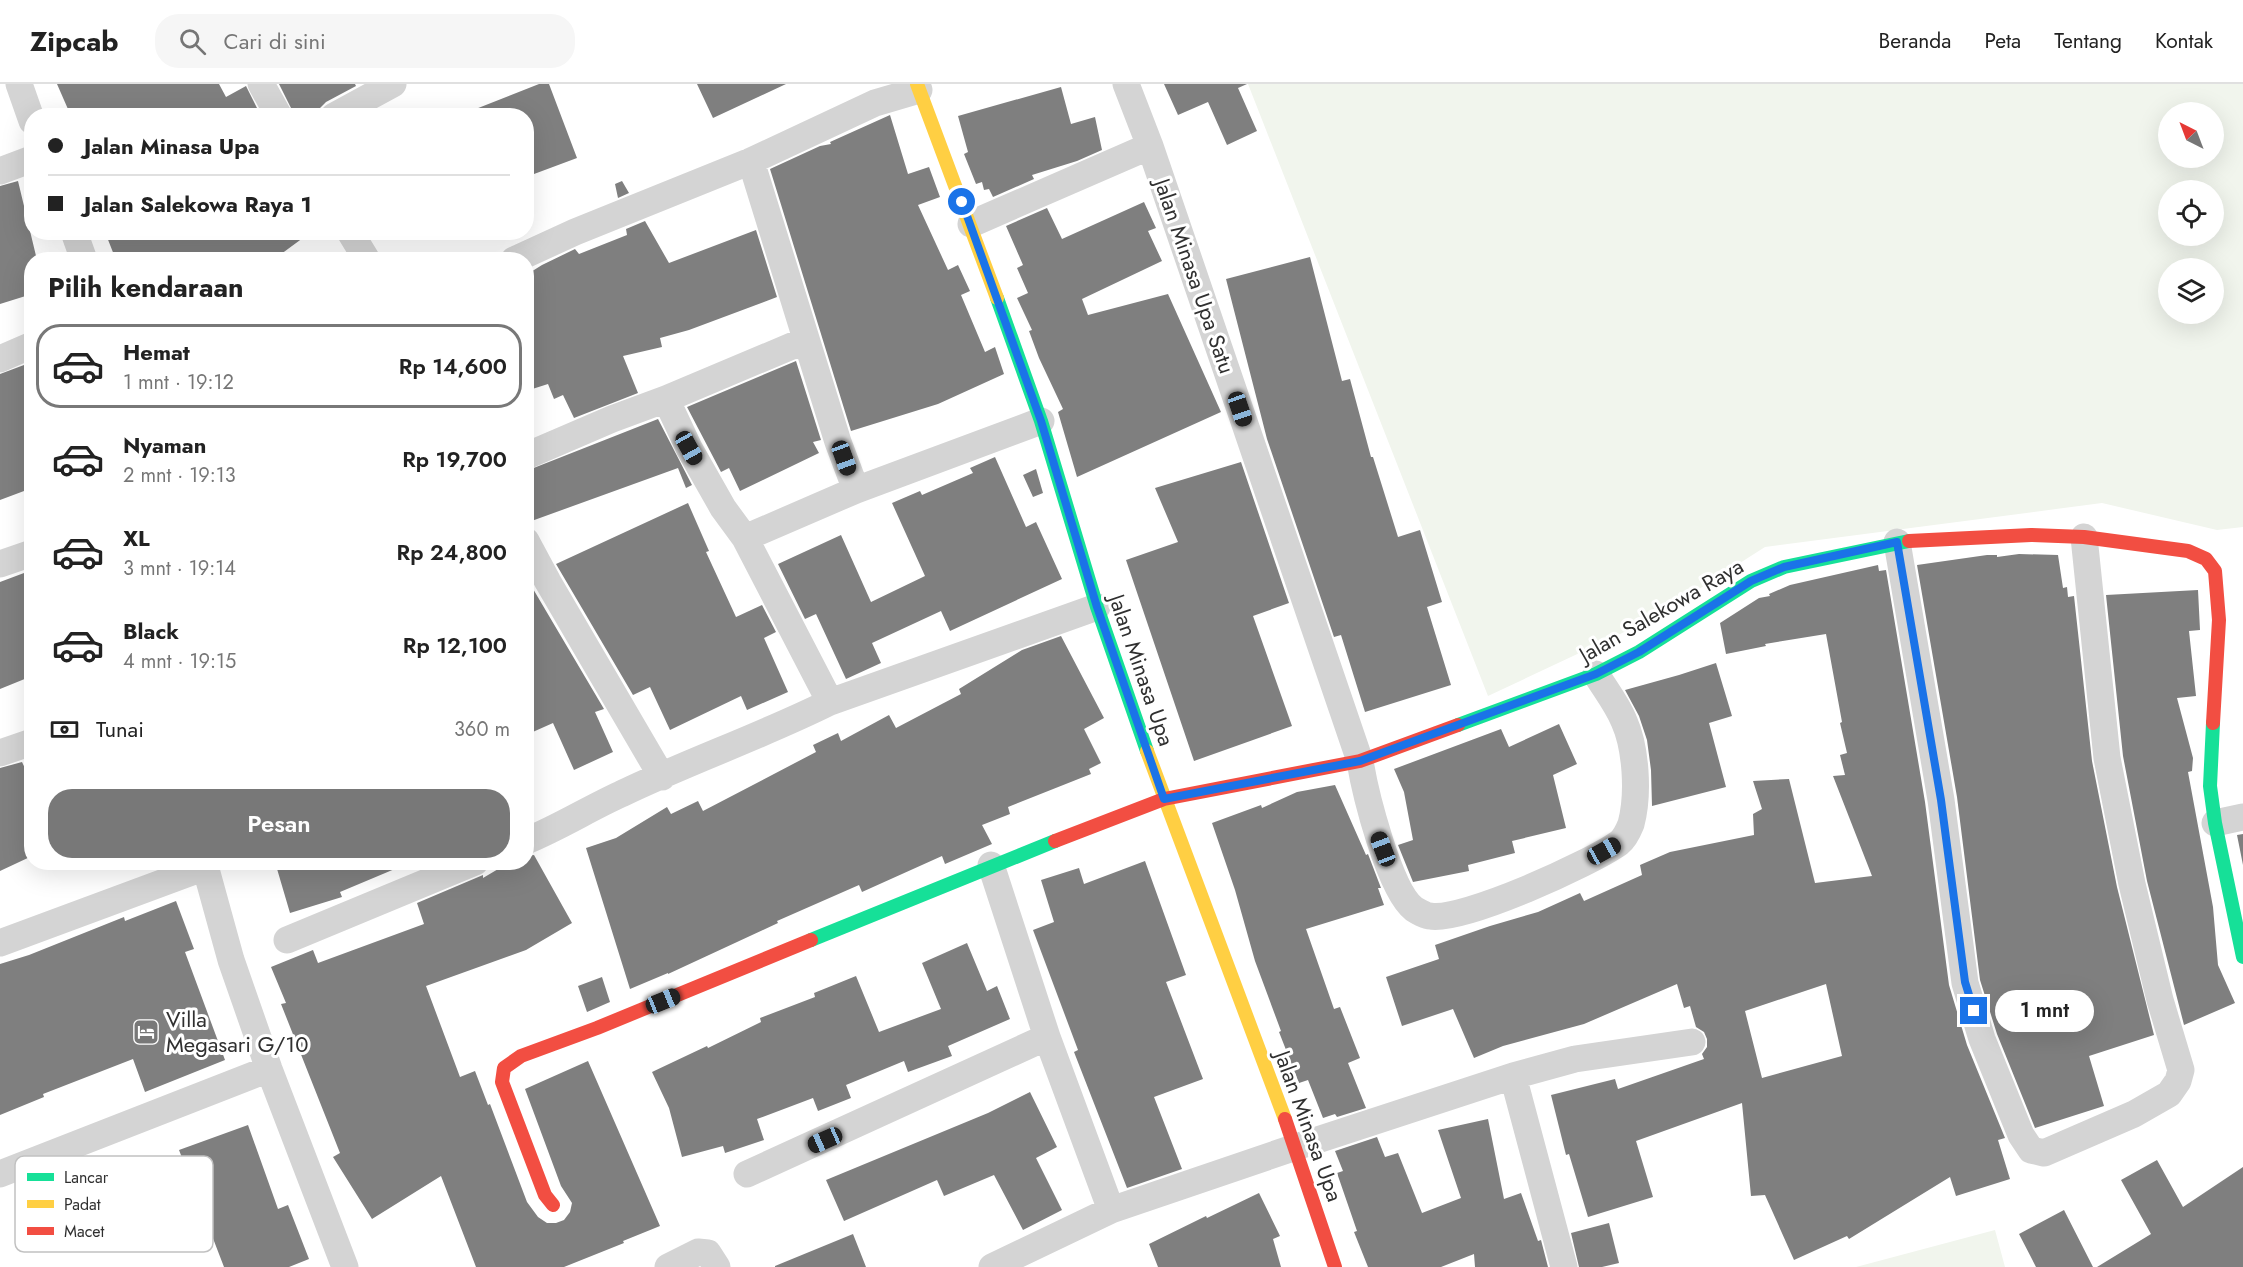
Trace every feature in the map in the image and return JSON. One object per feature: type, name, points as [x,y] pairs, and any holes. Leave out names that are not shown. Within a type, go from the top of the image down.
[{"type":"street","points":[[19,84],[28,108]]},
{"type":"street","points":[[261,84],[274,108]]},
{"type":"street","points":[[349,108],[393,84]]},
{"type":"street","name":"Jalan Minasa Upa Satu","points":[[1126,84],[1150,146],[1360,761],[1376,829],[1399,890],[1413,909],[1430,916],[1457,914],[1524,891],[1568,871],[1621,842],[1631,824],[1635,790],[1631,742],[1623,719],[1596,674]]},
{"type":"street","points":[[531,252],[751,161],[875,103],[918,87]]},
{"type":"street","name":"Jalan Minasa Upa","points":[[918,87],[971,224],[1041,421],[1097,607],[1164,799],[1296,1147],[1335,1267]]},
{"type":"street","points":[[971,224],[1150,146]]},
{"type":"street","points":[[751,161],[806,340],[856,490]]},
{"type":"street","points":[[0,171],[24,162]]},
{"type":"street","points":[[534,453],[806,340]]},
{"type":"street","points":[[0,359],[24,348]]},
{"type":"street","points":[[666,399],[689,448],[723,508],[745,538],[830,702]]},
{"type":"street","points":[[745,538],[856,490],[1041,421]]},
{"type":"street","name":"Jalan Salekowa Raya","points":[[553,1206],[545,1195],[502,1082],[504,1068],[521,1056],[597,1028],[991,865],[1164,799],[1360,761],[1596,674],[1639,652],[1751,581],[1784,567],[1897,542],[2031,535],[2084,537],[2188,550],[2206,559],[2216,571],[2219,620],[2210,786],[2215,823]]},
{"type":"street","points":[[1897,542],[1941,800],[1965,982],[1982,1039],[2021,1135],[2031,1150],[2044,1154],[2134,1114],[2169,1094],[2178,1081],[2181,1070],[2160,1000],[2132,884],[2107,758],[2084,537]]},
{"type":"street","points":[[0,564],[24,556]]},
{"type":"street","points":[[534,556],[662,777]]},
{"type":"street","points":[[534,838],[560,827],[620,794],[830,702],[1097,607]]},
{"type":"street","points":[[0,753],[24,745]]},
{"type":"street","points":[[2243,817],[2215,823],[2243,957]]},
{"type":"street","points":[[991,865],[1047,1037],[1111,1210]]},
{"type":"street","points":[[0,943],[192,870]]},
{"type":"street","points":[[206,870],[231,960],[269,1069],[345,1267]]},
{"type":"street","points":[[287,940],[456,870]]},
{"type":"street","points":[[747,1174],[1047,1037]]},
{"type":"street","points":[[992,1267],[1111,1210],[1514,1076],[1575,1059],[1692,1042]]},
{"type":"street","points":[[46,1156],[269,1069]]},
{"type":"street","points":[[1514,1076],[1564,1267]]},
{"type":"street","points":[[0,1174],[15,1168]]},
{"type":"street","points":[[668,1267],[698,1252],[708,1253],[717,1267]]},
{"type":"shaded area","points":[[1248,84],[2243,84],[2243,527],[2217,530],[2102,503],[1765,547],[1652,619],[1488,696]]},
{"type":"shaded area","points":[[1995,1230],[2005,1267],[1856,1267]]},
{"type":"building","points":[[57,84],[219,84],[226,97],[246,86],[257,108],[68,108]]},
{"type":"building","points":[[279,84],[355,84],[356,86],[326,102],[320,108],[291,108]]},
{"type":"building","points":[[539,84],[549,84],[577,158],[534,174],[534,108],[478,108]]},
{"type":"building","points":[[697,84],[786,84],[713,118]]},
{"type":"building","points":[[1164,84],[1247,84],[1238,88],[1257,131],[1227,145],[1208,102],[1178,115]]},
{"type":"building","points":[[1061,87],[1071,124],[1095,117],[1102,150],[1077,161],[1032,175],[1034,179],[993,197],[989,189],[984,190],[982,182],[976,184],[964,154],[968,152],[958,116]]},
{"type":"building","points":[[890,115],[908,174],[929,167],[940,197],[918,205],[948,270],[958,265],[970,291],[961,295],[985,352],[995,347],[1004,374],[938,404],[851,431],[770,169],[820,146],[831,144],[830,142]]},
{"type":"building","points":[[18,181],[24,206],[24,240],[32,240],[35,252],[24,252],[24,296],[0,304],[0,186]]},
{"type":"building","points":[[622,181],[629,193],[618,198],[615,184]]},
{"type":"building","points":[[1144,202],[1156,228],[1148,231],[1162,261],[1082,299],[1088,315],[1168,294],[1221,412],[1077,477],[1058,412],[1063,409],[1039,358],[1029,331],[1032,330],[1017,298],[1028,293],[1017,268],[1023,265],[1006,226],[1047,208],[1062,239]]},
{"type":"building","points":[[645,221],[669,263],[756,230],[777,297],[689,330],[660,338],[662,347],[623,356],[638,393],[574,418],[563,395],[554,399],[548,384],[534,388],[534,270],[575,249],[579,254],[627,235],[626,229]]},
{"type":"building","points":[[108,240],[300,240],[284,252],[113,252]]},
{"type":"building","points":[[1310,257],[1342,381],[1350,379],[1371,457],[1373,457],[1398,537],[1420,530],[1442,602],[1427,607],[1451,685],[1365,712],[1341,635],[1334,637],[1267,439],[1226,279]]},
{"type":"building","points":[[796,361],[821,440],[813,442],[819,453],[740,491],[729,468],[721,472],[687,407]]},
{"type":"building","points":[[24,365],[24,491],[0,500],[0,374]]},
{"type":"building","points":[[658,419],[692,485],[686,488],[678,468],[534,520],[534,468]]},
{"type":"building","points":[[995,457],[1026,527],[1036,522],[1062,579],[950,631],[941,611],[872,643],[881,663],[846,679],[816,614],[805,619],[778,564],[841,535],[871,602],[925,576],[892,503],[920,491],[922,495],[973,473],[970,468]]},
{"type":"building","points":[[1241,462],[1289,603],[1253,616],[1292,726],[1194,761],[1126,560],[1178,542],[1155,488]]},
{"type":"building","points":[[1036,469],[1043,493],[1033,497],[1023,475]]},
{"type":"building","points":[[688,503],[709,551],[706,552],[736,617],[762,605],[776,632],[764,638],[788,692],[747,710],[741,696],[670,730],[650,687],[633,695],[556,564]]},
{"type":"building","points":[[2019,554],[2058,555],[2063,588],[2067,587],[2068,597],[2074,596],[2092,761],[2117,887],[2154,1035],[2089,1056],[2104,1106],[2035,1128],[1997,1034],[1980,980],[1957,797],[1917,565],[1987,555],[1997,555],[1997,557]]},
{"type":"building","points":[[1878,565],[1879,571],[1886,570],[1925,802],[1949,985],[1967,1045],[2005,1138],[1998,1140],[2010,1179],[1956,1196],[1950,1177],[1849,1239],[1847,1236],[1794,1260],[1765,1195],[1751,1196],[1742,1103],[1636,1141],[1653,1197],[1588,1217],[1569,1154],[1566,1155],[1551,1095],[1615,1079],[1618,1089],[1704,1059],[1702,1054],[1707,1047],[1707,1039],[1704,1032],[1696,1027],[1690,1006],[1684,1008],[1677,984],[1584,1024],[1503,1046],[1474,1058],[1453,1009],[1402,1026],[1386,977],[1439,959],[1435,945],[1538,912],[1580,893],[1584,901],[1642,875],[1640,865],[1670,852],[1754,835],[1753,814],[1762,809],[1753,781],[1789,779],[1815,883],[1872,876],[1833,776],[1845,775],[1840,755],[1847,753],[1826,634],[1765,644],[1766,646],[1726,654],[1720,623],[1759,598],[1770,596],[1769,594],[1790,585]],"holes":[[[1826,984],[1842,1056],[1762,1078],[1745,1011]]]},
{"type":"building","points":[[24,573],[24,679],[0,689],[0,582]]},
{"type":"building","points":[[2198,590],[2200,630],[2189,631],[2196,696],[2177,698],[2193,758],[2192,771],[2188,772],[2213,907],[2218,965],[2235,1003],[2184,1025],[2147,881],[2123,756],[2106,595]]},
{"type":"building","points":[[534,591],[604,709],[595,712],[613,752],[574,770],[553,723],[534,731]]},
{"type":"building","points":[[1061,636],[1104,718],[1084,729],[1101,763],[1089,769],[1091,774],[1008,807],[1010,814],[982,825],[992,844],[945,864],[942,856],[862,892],[859,885],[777,921],[778,923],[668,974],[630,989],[586,848],[616,838],[667,807],[671,814],[698,801],[703,811],[816,752],[813,745],[838,733],[841,741],[889,715],[896,728],[961,694],[959,689],[1022,650]]},
{"type":"building","points":[[1716,663],[1732,716],[1709,723],[1726,787],[1652,806],[1647,740],[1639,716],[1625,690]]},
{"type":"building","points":[[1559,724],[1577,764],[1553,775],[1566,828],[1512,841],[1515,853],[1468,865],[1469,871],[1413,882],[1398,845],[1413,840],[1404,792],[1394,769],[1501,729],[1509,747]]},
{"type":"building","points":[[22,762],[24,766],[24,860],[0,871],[0,768]]},
{"type":"building","points":[[1335,785],[1366,855],[1368,854],[1381,888],[1378,888],[1384,905],[1306,929],[1334,1009],[1340,1007],[1360,1058],[1348,1063],[1366,1108],[1337,1117],[1335,1114],[1323,1118],[1308,1080],[1299,1083],[1279,1032],[1281,1031],[1255,961],[1235,890],[1212,823],[1261,805],[1262,808],[1297,792]]},
{"type":"building","points":[[2243,834],[2243,865],[2237,835]]},
{"type":"building","points":[[534,855],[572,923],[526,950],[426,986],[460,1077],[475,1071],[527,1202],[538,1217],[547,1223],[556,1223],[564,1220],[570,1212],[572,1203],[561,1186],[525,1089],[588,1061],[660,1226],[564,1267],[476,1267],[441,1176],[372,1219],[333,1157],[340,1153],[281,1004],[286,1003],[271,967],[313,950],[318,963],[424,924],[417,903],[483,875],[483,878],[496,870],[534,870]]},
{"type":"building","points":[[1145,861],[1186,975],[1166,982],[1203,1079],[1154,1097],[1182,1169],[1127,1188],[1074,1052],[1078,1050],[1033,930],[1054,922],[1041,880],[1079,868],[1084,884]]},
{"type":"building","points":[[277,870],[392,870],[340,892],[342,897],[290,913]]},
{"type":"building","points":[[176,901],[194,949],[185,952],[225,1060],[145,1092],[133,1059],[43,1094],[44,1097],[0,1115],[0,964],[29,955],[124,917],[125,921]]},
{"type":"building","points":[[967,943],[987,991],[997,986],[1010,1019],[948,1046],[952,1056],[908,1072],[904,1061],[846,1085],[851,1098],[818,1111],[813,1098],[757,1119],[764,1140],[725,1153],[723,1146],[682,1157],[669,1108],[652,1072],[761,1022],[760,1018],[815,997],[814,993],[856,976],[879,1032],[941,1009],[922,963]]},
{"type":"building","points":[[602,977],[610,1002],[587,1012],[578,986]]},
{"type":"building","points":[[1030,1092],[1057,1147],[1036,1158],[1062,1210],[1023,1230],[994,1175],[944,1196],[937,1180],[844,1221],[826,1180],[988,1113]]},
{"type":"building","points":[[1488,1119],[1504,1199],[1521,1193],[1538,1241],[1541,1240],[1548,1267],[1475,1267],[1474,1254],[1441,1267],[1368,1267],[1354,1232],[1357,1231],[1337,1173],[1343,1171],[1335,1151],[1377,1137],[1385,1157],[1398,1153],[1422,1213],[1461,1198],[1438,1130]]},
{"type":"building","points":[[248,1125],[278,1209],[288,1205],[309,1259],[289,1267],[224,1267],[213,1238],[213,1156],[181,1156],[179,1150]]},
{"type":"building","points":[[2157,1160],[2183,1207],[2243,1167],[2243,1267],[2097,1267],[2151,1234],[2121,1180]]},
{"type":"building","points":[[1259,1193],[1280,1236],[1273,1239],[1281,1267],[1158,1267],[1149,1244]]},
{"type":"building","points":[[2064,1210],[2093,1267],[2036,1267],[2019,1234]]},
{"type":"building","points":[[1609,1223],[1619,1263],[1602,1267],[1579,1267],[1571,1233]]},
{"type":"building","points":[[853,1234],[866,1267],[775,1267],[775,1266]]},
{"type":"traffic: fast","points":[[997,298],[1041,421],[1097,607],[1147,751]]},
{"type":"traffic: fast","points":[[1458,725],[1596,674],[1639,652],[1751,581],[1784,567],[1909,541]]},
{"type":"traffic: fast","points":[[2213,723],[2210,786],[2215,823],[2243,957]]},
{"type":"traffic: fast","points":[[811,940],[1055,841]]},
{"type":"traffic: slow","points":[[917,84],[997,298]]},
{"type":"traffic: slow","points":[[1147,751],[1285,1119]]},
{"type":"traffic: jam","points":[[1909,541],[2031,535],[2084,537],[2188,551],[2206,559],[2215,571],[2219,620],[2213,723]]},
{"type":"traffic: jam","points":[[1055,841],[1164,799],[1360,761],[1458,725]]},
{"type":"traffic: jam","points":[[553,1205],[545,1195],[502,1082],[504,1068],[521,1056],[597,1028],[811,940]]},
{"type":"traffic: jam","points":[[1285,1119],[1335,1267]]},
{"type":"place","name":"Villa Megasari G/10","points":[[146,1032]]},
{"type":"route","points":[[962,202],[1041,421],[1097,607],[1164,799],[1360,761],[1596,674],[1639,652],[1751,581],[1784,567],[1897,542],[1941,800],[1965,982],[1974,1011]]}]
